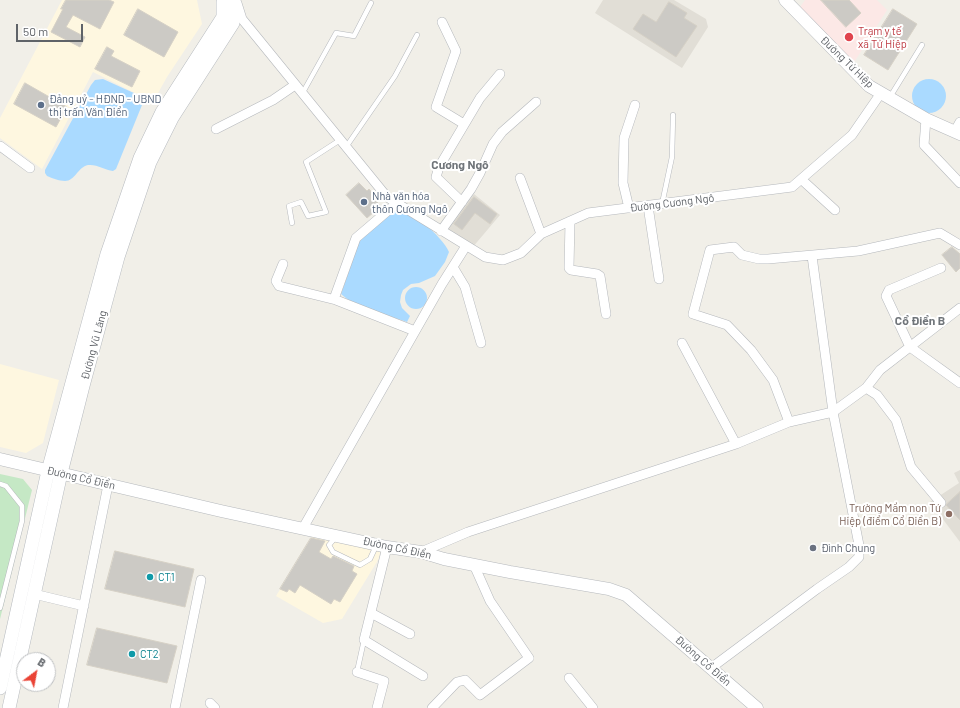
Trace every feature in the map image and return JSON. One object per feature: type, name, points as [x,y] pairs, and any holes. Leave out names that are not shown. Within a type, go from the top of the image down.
[{"type":"main road","name":"Đường Vũ Lăng","points":[[9,708],[61,473],[83,386],[107,254],[135,170],[158,135],[162,112],[231,2]]},
{"type":"main road","name":"Đường Vũ Lăng","points":[[0,688],[48,471],[98,308]]},
{"type":"street","name":"Đường Tứ Hiệp","points":[[785,0],[869,86],[926,119],[958,129]]},
{"type":"street","name":"Đường Cương Ngô","points":[[231,2],[242,19],[302,94],[387,197],[485,257],[503,260],[521,253],[541,234],[588,214],[792,187],[852,135],[885,96]]},
{"type":"street","points":[[442,22],[456,51],[436,107],[464,124]]},
{"type":"street","points":[[462,202],[436,177],[440,167],[480,98],[500,74]]},
{"type":"street","points":[[216,129],[273,100],[295,85]]},
{"type":"street","points":[[441,231],[480,174],[493,144],[502,132],[536,102]]},
{"type":"street","points":[[629,208],[623,183],[624,138],[635,105]]},
{"type":"street","points":[[926,119],[924,145],[960,183]]},
{"type":"street","points":[[0,146],[30,168]]},
{"type":"street","points":[[520,178],[541,234]]},
{"type":"street","points":[[801,179],[835,210]]},
{"type":"street","points":[[334,299],[356,238],[397,203]]},
{"type":"street","points":[[648,206],[659,280]]},
{"type":"street","points":[[570,221],[569,268],[570,270],[598,274],[600,276],[606,314]]},
{"type":"street","points":[[789,422],[772,380],[751,350],[727,325],[693,314],[710,250],[734,247],[742,255],[759,260],[858,251],[940,233],[960,245]]},
{"type":"street","points":[[304,528],[416,330],[466,246]]},
{"type":"street","points":[[711,668],[849,567],[859,557],[859,545],[833,412],[812,256]]},
{"type":"street","points":[[283,264],[276,282],[279,286],[334,299],[416,330]]},
{"type":"street","points":[[453,267],[465,287],[481,343]]},
{"type":"street","points":[[941,268],[889,290],[886,296],[910,347],[960,383]]},
{"type":"street","points":[[421,552],[468,532],[736,444],[789,422],[833,412],[866,388],[880,370],[960,308]]},
{"type":"street","points":[[682,344],[736,444]]},
{"type":"street","points":[[866,388],[876,395],[896,420],[911,467],[940,503]]},
{"type":"street","name":"Đường Cổ Điển","points":[[0,460],[33,466],[48,471],[221,511],[421,552],[444,559],[609,589],[626,596],[757,708]]},
{"type":"street","points":[[63,708],[108,485]]},
{"type":"street","points":[[382,545],[371,613],[364,640],[423,676]]},
{"type":"street","points":[[432,708],[457,682],[465,680],[480,695],[529,658],[490,601],[474,565]]},
{"type":"street","points":[[175,708],[201,580]]},
{"type":"street","points":[[34,594],[84,606]]},
{"type":"street","points":[[371,613],[410,634]]},
{"type":"street","points":[[357,672],[384,681],[377,708]]},
{"type":"street","points":[[569,678],[593,708]]},
{"type":"lane","points":[[302,94],[336,33],[354,36],[371,3]]},
{"type":"lane","points":[[292,223],[289,206],[302,202],[308,216],[326,212],[306,162],[343,143],[395,76],[416,35]]},
{"type":"lane","points":[[885,96],[922,45]]},
{"type":"lane","points":[[662,204],[672,157],[673,115]]},
{"type":"lane","points":[[0,484],[6,486],[22,506],[22,521],[0,608]]},
{"type":"lane","points":[[336,535],[329,545],[333,552],[360,565],[370,559],[382,545]]},
{"type":"lane","points":[[357,672],[364,640]]},
{"type":"shaded area","points":[[62,0],[197,0],[202,24],[167,77],[153,102],[93,72],[42,169],[0,138],[0,118]]},
{"type":"shaded area","points":[[603,0],[674,0],[706,19],[708,27],[682,68],[595,13]]},
{"type":"shaded area","name":"Trạm y tế xã Tứ Hiệp","points":[[805,0],[877,0],[887,10],[853,64],[800,7]]},
{"type":"shaded area","points":[[474,194],[500,215],[472,248],[448,232],[451,223]]},
{"type":"shaded area","points":[[0,364],[59,380],[43,443],[26,453],[0,447]]},
{"type":"shaded area","name":"Trường Mầm non Tứ Hiệp (điểm Cổ Điển B)","points":[[960,470],[960,542],[930,502],[959,483],[954,473]]},
{"type":"shaded area","points":[[315,532],[382,547],[378,560],[342,619],[323,623],[276,596]]},
{"type":"green space","points":[[0,474],[23,479],[32,490],[0,619]]},
{"type":"water","points":[[103,79],[142,98],[142,105],[116,169],[113,171],[95,165],[88,165],[82,168],[71,179],[65,181],[47,176],[45,170],[91,85],[95,80]]},
{"type":"water","points":[[926,79],[932,79],[941,84],[945,90],[945,102],[941,108],[932,113],[926,113],[917,108],[912,99],[912,93],[917,84]]},
{"type":"water","points":[[397,209],[409,214],[426,225],[443,242],[449,252],[445,262],[435,276],[419,283],[411,284],[403,290],[400,302],[402,308],[410,316],[407,322],[364,308],[355,304],[341,294],[361,236],[391,211]]},
{"type":"water","points":[[416,287],[424,290],[427,298],[424,306],[416,309],[408,306],[405,298],[408,290]]},
{"type":"building","points":[[66,0],[109,0],[114,2],[100,29],[73,15],[66,27],[85,37],[80,47],[51,32]]},
{"type":"building","points":[[821,0],[849,0],[861,13],[846,27]]},
{"type":"building","points":[[669,2],[687,13],[684,18],[697,26],[676,57],[633,29],[643,14],[656,22]]},
{"type":"building","points":[[138,9],[178,32],[164,57],[124,35]]},
{"type":"building","points":[[893,9],[917,24],[888,70],[864,55]]},
{"type":"building","points":[[107,47],[114,51],[111,56],[140,71],[132,87],[95,69]]},
{"type":"building","name":"Đảng uỷ - HĐND - UBND thị trấn Văn Điển","points":[[25,83],[67,107],[56,127],[14,104]]},
{"type":"building","name":"Nhà văn hóa thôn Cương Ngô","points":[[359,183],[367,191],[369,189],[374,195],[372,197],[381,206],[367,218],[346,195]]},
{"type":"building","points":[[474,197],[497,214],[490,224],[475,213],[462,230],[454,224]]},
{"type":"building","points":[[952,247],[960,254],[960,268],[956,272],[942,255]]},
{"type":"building","points":[[960,492],[960,520],[946,505]]},
{"type":"building","points":[[311,538],[325,541],[319,552],[331,559],[333,556],[354,566],[352,571],[357,574],[340,602],[334,599],[331,604],[300,585],[295,593],[289,589],[287,592],[280,589]]},
{"type":"building","name":"CT1","points":[[115,551],[194,569],[185,607],[105,589]]},
{"type":"building","name":"CT2","points":[[97,628],[177,646],[167,683],[87,665]]},
{"type":"place","name":"Trạm y tế xã Tứ Hiệp","points":[[849,37]]},
{"type":"place","name":"Đảng uỷ - HĐND - UBND thị trấn Văn Điển","points":[[41,105]]},
{"type":"place","name":"Nhà văn hóa thôn Cương Ngô","points":[[364,202]]},
{"type":"place","name":"Trường Mầm non Tứ Hiệp (điểm Cổ Điển B)","points":[[949,514]]},
{"type":"place","name":"Đình Chung","points":[[813,548]]},
{"type":"place","name":"CT1","points":[[150,577]]},
{"type":"place","name":"CT2","points":[[132,654]]},
{"type":"district","name":"Cương Ngô","points":[[460,165]]},
{"type":"district","name":"Cổ Điển B","points":[[920,321]]}]
